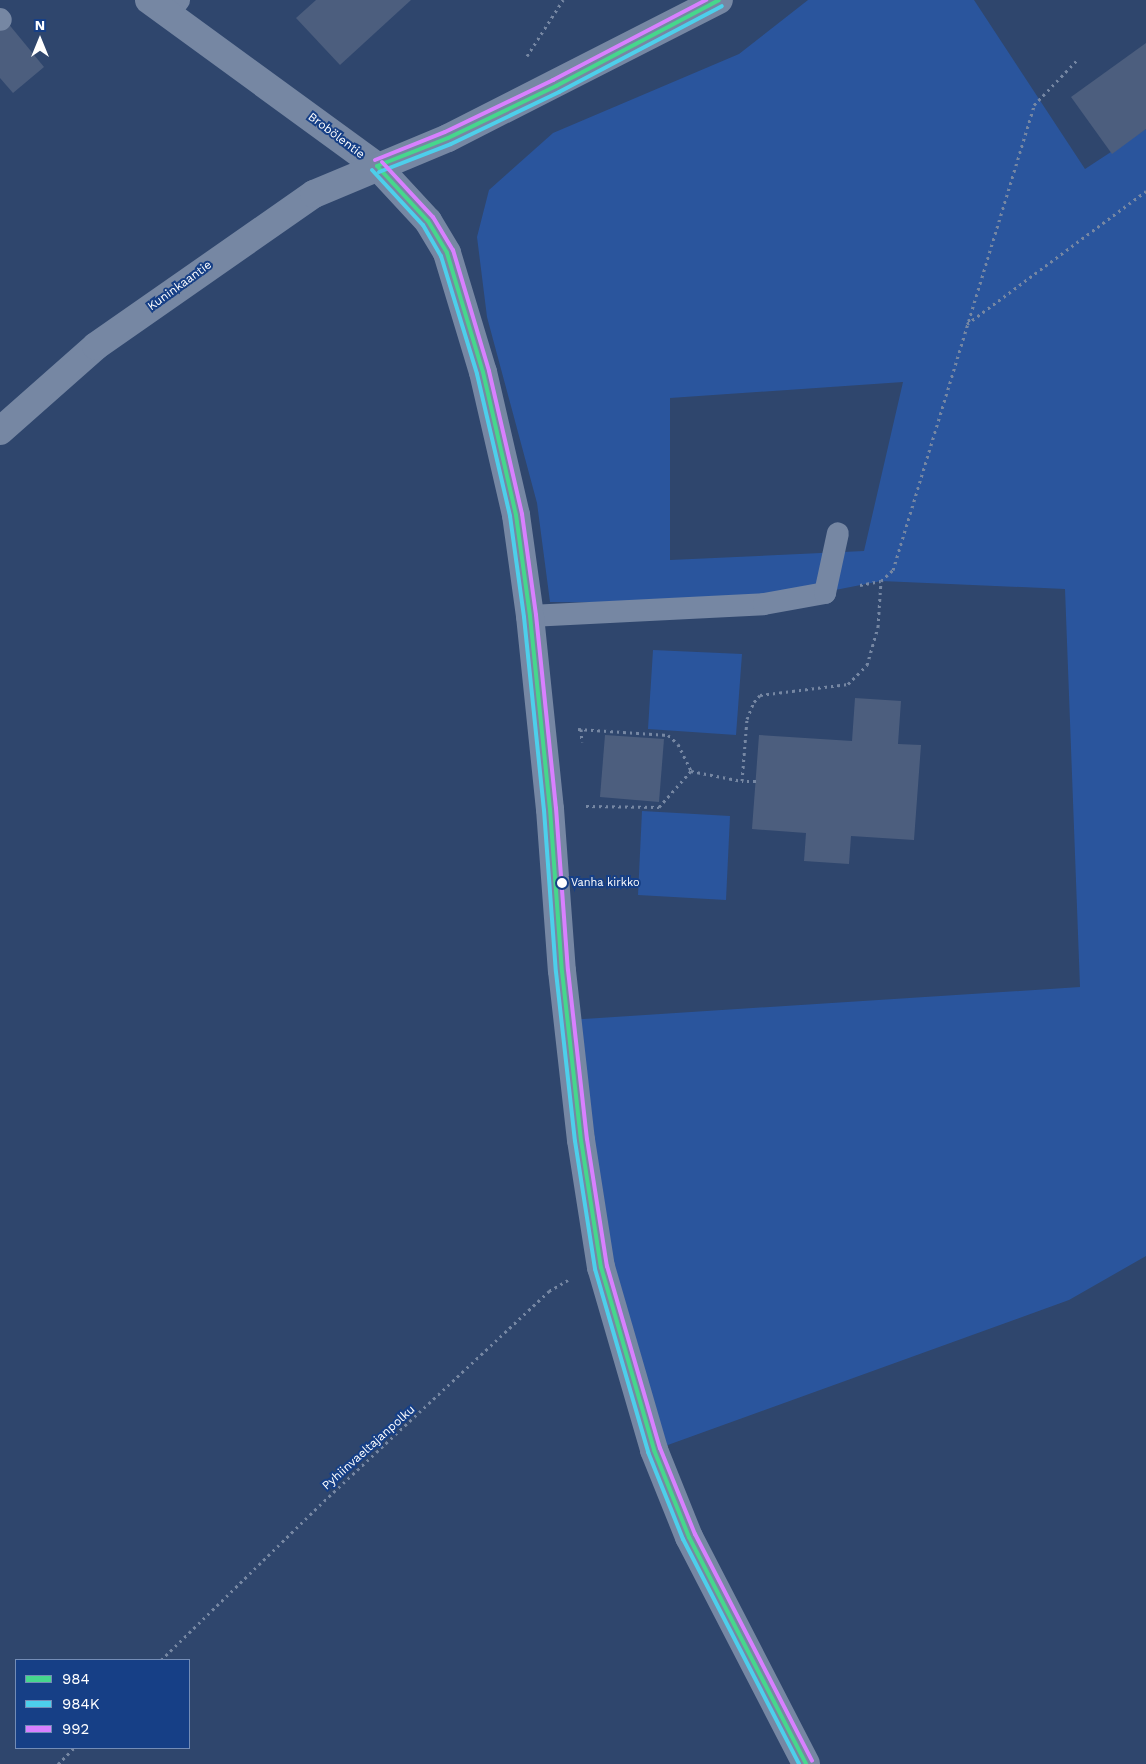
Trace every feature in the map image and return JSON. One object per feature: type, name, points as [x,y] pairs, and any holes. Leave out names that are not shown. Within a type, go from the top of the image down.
[{"type":"street","name":"Kuninkaantie","points":[[0,431],[96,346],[213,262],[314,194],[377,166],[448,138],[556,86],[719,0]]},
{"type":"street","name":"Brobölentie","points":[[166,4],[377,166],[428,221],[447,253],[482,372],[516,515],[530,616],[542,731],[563,980],[581,1140],[601,1267],[654,1450],[689,1538],[806,1764]]},
{"type":"lane","points":[[530,616],[764,604],[825,593],[838,533]]},
{"type":"path","points":[[825,593],[881,581],[893,570],[966,324],[1034,105],[1077,60]]},
{"type":"path","points":[[966,324],[1146,191]]},
{"type":"path","points":[[742,780],[747,719],[760,695],[848,684],[867,665],[878,627],[881,581]]},
{"type":"path","points":[[542,731],[581,729],[668,735],[678,744],[691,771]]},
{"type":"path","points":[[581,729],[582,748]]},
{"type":"path","points":[[691,771],[756,781]]},
{"type":"path","points":[[585,796],[586,806],[660,807],[691,771]]},
{"type":"path","name":"Pyhiinvaeltajanpolku","points":[[162,1659],[310,1514],[549,1291],[576,1276],[601,1267]]},
{"type":"path","points":[[58,1764],[73,1749]]},
{"type":"shaded area","points":[[808,0],[974,0],[1085,169],[1146,129],[1146,1256],[1069,1300],[654,1450],[627,1354],[568,1020],[1080,987],[1065,589],[881,581],[764,604],[550,602],[537,503],[487,317],[477,237],[489,190],[553,133],[739,54]],"holes":[[[903,382],[864,551],[670,560],[670,398]]]},
{"type":"shaded area","points":[[653,650],[742,654],[736,735],[648,729]]},
{"type":"shaded area","points":[[642,811],[730,816],[726,900],[638,895]]},
{"type":"building","points":[[316,0],[411,0],[340,65],[296,18]]},
{"type":"building","points":[[7,22],[44,67],[13,93],[0,78],[0,28]]},
{"type":"building","points":[[1146,43],[1146,129],[1112,154],[1071,97]]},
{"type":"building","points":[[855,698],[901,701],[898,744],[921,745],[914,840],[851,836],[849,864],[804,861],[806,833],[752,829],[759,735],[852,741]]},
{"type":"building","points":[[605,735],[664,739],[659,802],[600,797]]},
{"type":"transit line","name":"992","points":[[375,160],[445,132],[553,80],[706,0]]},
{"type":"transit line","name":"984","points":[[377,166],[448,138],[556,86],[719,0]]},
{"type":"transit line","name":"984K","points":[[379,172],[451,144],[559,92],[722,6]]},
{"type":"transit line","name":"992","points":[[382,162],[433,217],[453,250],[489,371],[522,514],[536,615],[556,808],[568,970],[587,1139],[607,1266],[660,1448],[695,1534],[812,1761]]},
{"type":"transit line","name":"984","points":[[377,166],[428,221],[447,253],[483,372],[516,515],[530,616],[550,809],[562,971],[581,1140],[601,1267],[654,1450],[689,1537],[806,1764]]},
{"type":"transit line","name":"984K","points":[[372,170],[423,225],[441,256],[477,374],[510,516],[524,617],[544,810],[556,972],[575,1141],[595,1269],[648,1452],[683,1539],[799,1764]]},
{"type":"place","name":"Vanha kirkko","points":[[562,883]]}]
